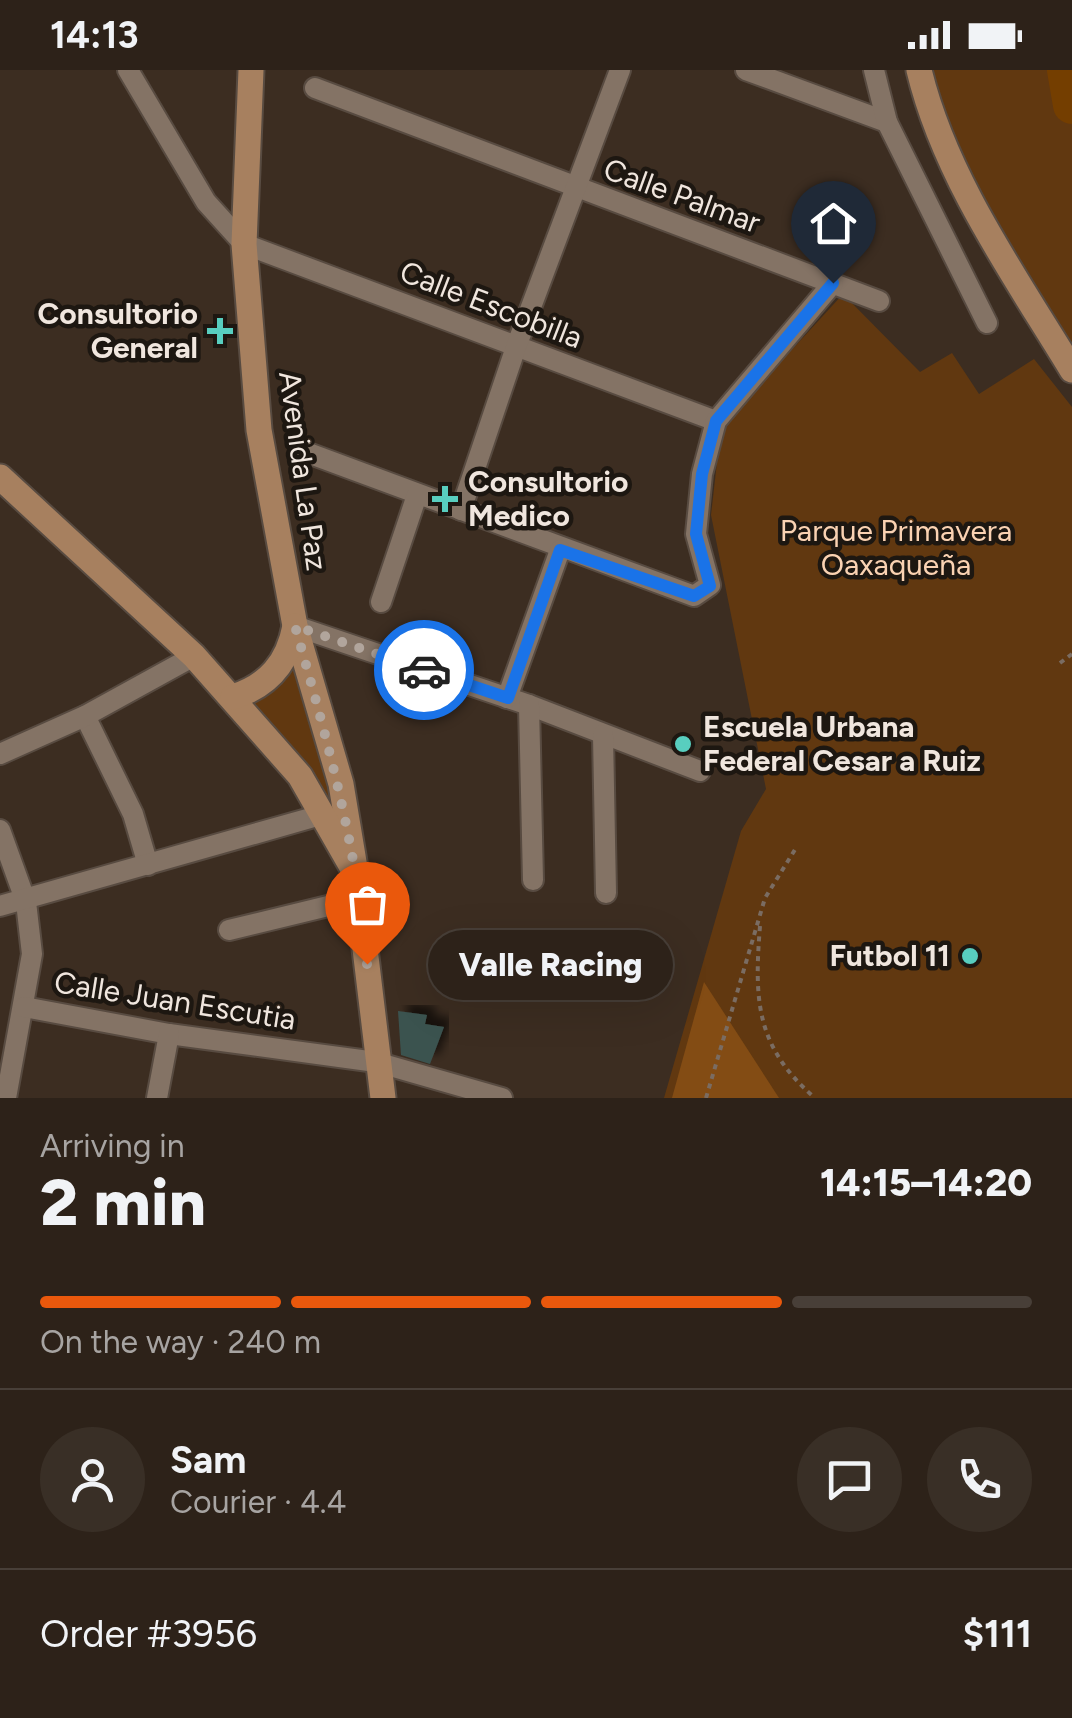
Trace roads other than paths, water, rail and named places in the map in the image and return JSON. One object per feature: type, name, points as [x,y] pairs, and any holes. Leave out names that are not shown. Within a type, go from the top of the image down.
[{"type":"main road","name":"Avenida La Paz","points":[[251,70],[244,244],[259,430],[295,626],[341,784],[359,886],[383,1098]]},
{"type":"main road","points":[[919,70],[925,95],[984,226],[1072,370]]},
{"type":"main road","points":[[0,477],[194,656],[232,697],[300,776],[359,886]]},
{"type":"main road","points":[[232,697],[256,690],[274,674],[291,647],[295,626]]},
{"type":"street","points":[[128,70],[206,202],[244,244]]},
{"type":"street","points":[[461,510],[516,346],[620,70]]},
{"type":"street","points":[[746,70],[886,122]]},
{"type":"street","points":[[874,70],[886,122],[987,323]]},
{"type":"street","name":"Calle Palmar","points":[[314,88],[576,190],[879,301]]},
{"type":"street","name":"Calle Escobilla","points":[[244,244],[716,421]]},
{"type":"street","points":[[300,450],[560,550],[694,596],[710,586],[696,534],[702,474],[716,421],[833,283]]},
{"type":"street","points":[[381,602],[417,495]]},
{"type":"street","points":[[508,698],[560,550]]},
{"type":"street","points":[[295,626],[529,704],[700,771]]},
{"type":"street","points":[[0,754],[84,716],[194,656]]},
{"type":"street","points":[[529,704],[534,880]]},
{"type":"street","points":[[84,716],[133,814],[148,865]]},
{"type":"street","points":[[603,735],[606,892]]},
{"type":"street","points":[[0,906],[26,902],[322,815]]},
{"type":"street","points":[[0,830],[26,902],[32,954],[6,1098]]},
{"type":"street","points":[[229,930],[359,886]]},
{"type":"street","name":"Calle Juan Escutia","points":[[24,1007],[169,1034],[376,1062],[502,1098]]},
{"type":"street","points":[[157,1098],[169,1034]]},
{"type":"street","points":[[370,1098],[376,1062]]},
{"type":"waterway","points":[[1066,70],[1072,105]]},
{"type":"place","name":"Consultorio General","points":[[220,331]]},
{"type":"place","name":"Consultorio Medico","points":[[445,499]]},
{"type":"place","name":"Escuela Urbana Federal Cesar a Ruiz","points":[[683,744]]},
{"type":"place","name":"Futbol 11","points":[[970,956]]},
{"type":"place","name":"Valle Racing","points":[[367,964]]},
{"type":"park label","name":"Parque Primavera Oaxaqueña","points":[[896,548]]}]
